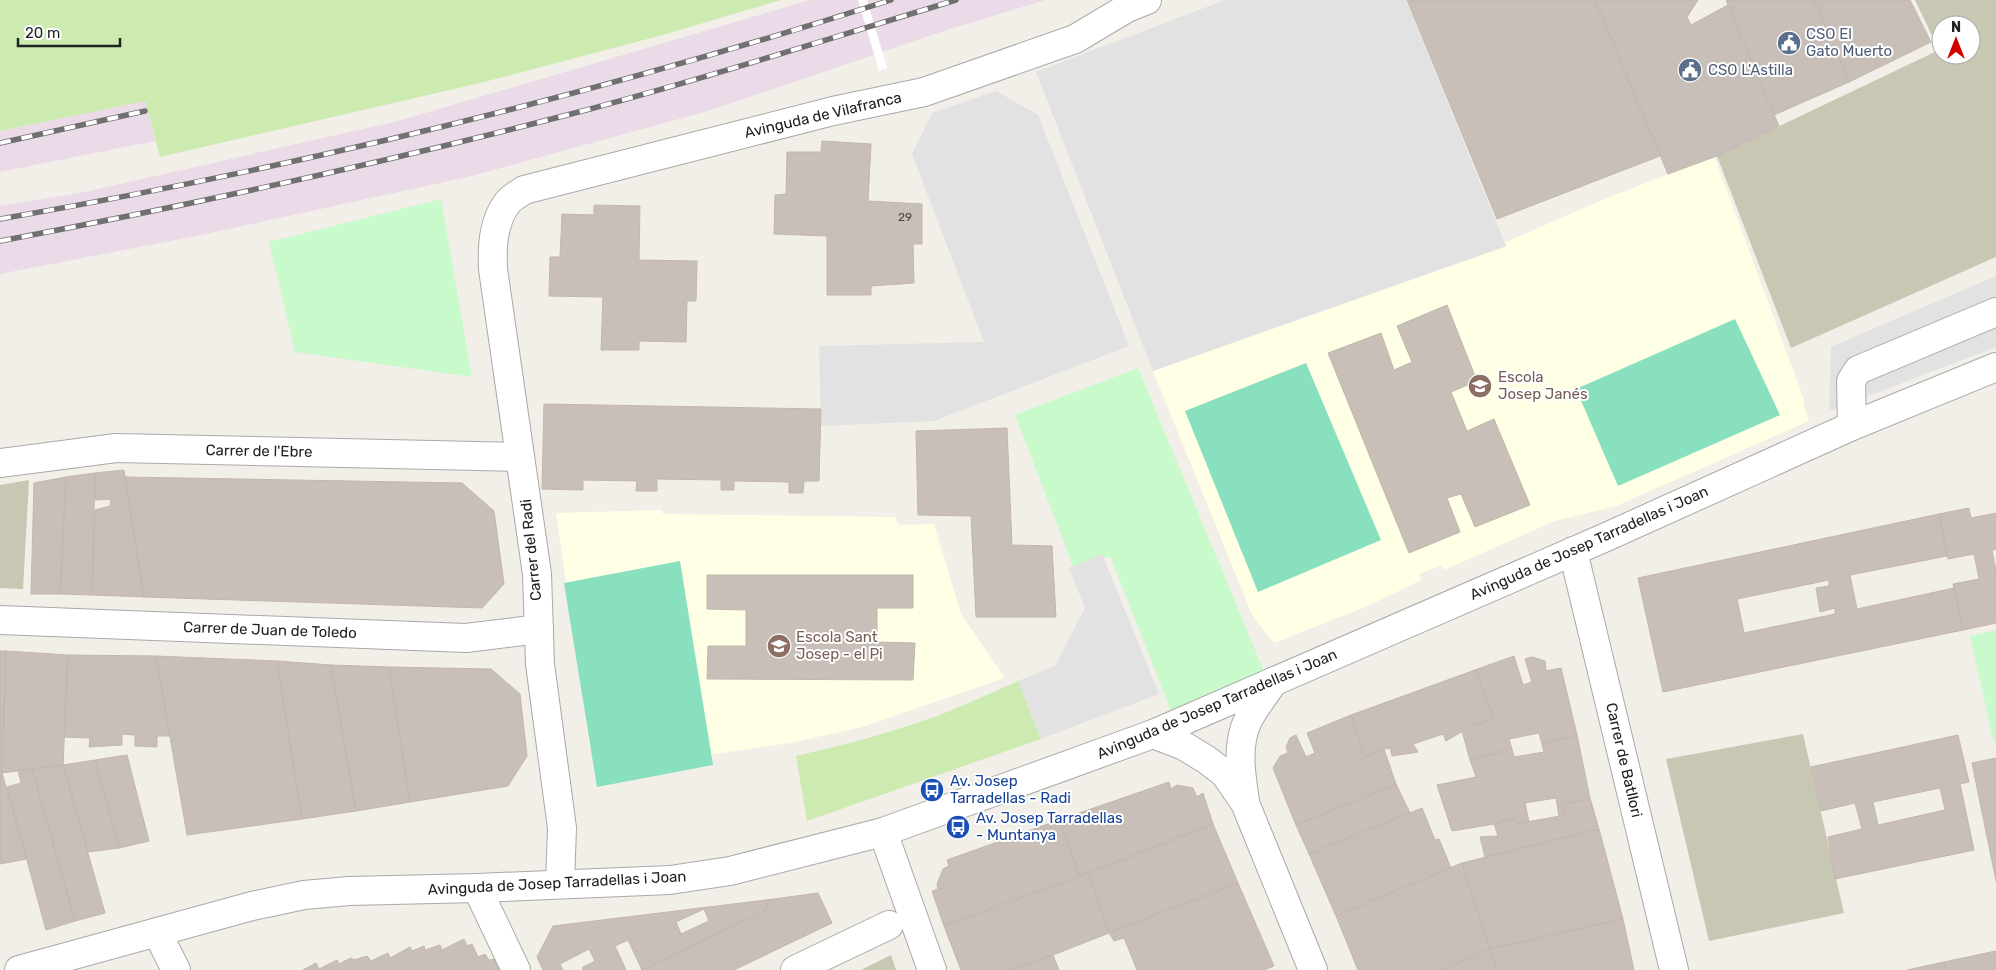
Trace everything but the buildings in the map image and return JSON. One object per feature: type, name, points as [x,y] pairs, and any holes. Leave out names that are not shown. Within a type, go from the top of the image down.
[{"type":"street","name":"Avinguda de Vilafranca","points":[[499,217],[509,200],[524,190],[832,111],[924,92],[1075,39],[1127,8],[1147,0]]},
{"type":"street","name":"Carrer del Radi","points":[[499,217],[492,244],[493,269],[537,574],[540,664],[562,828],[560,884]]},
{"type":"street","points":[[1852,426],[1851,381],[1858,370],[1996,312]]},
{"type":"street","name":"Avinguda de Josep Tarradellas i Joan","points":[[19,970],[252,906],[304,895],[349,891],[670,880],[730,871],[883,832],[1153,734],[1574,551],[1852,426],[1996,367]]},
{"type":"street","name":"Carrer de l'Ebre","points":[[0,463],[116,448],[520,457]]},
{"type":"street","name":"Carrer de Batllori","points":[[1574,551],[1674,970]]},
{"type":"street","name":"Carrer de Juan de Toledo","points":[[0,620],[466,638],[539,629]]},
{"type":"street","points":[[1245,803],[1240,772],[1242,740],[1248,721],[1274,681]]},
{"type":"street","points":[[1153,734],[1184,746],[1207,760],[1225,774],[1245,803],[1313,970]]},
{"type":"street","points":[[883,832],[932,970]]},
{"type":"street","points":[[478,888],[516,970]]},
{"type":"street","points":[[795,970],[889,925]]},
{"type":"street","points":[[158,932],[176,970]]},
{"type":"shaded area","points":[[810,0],[1045,0],[947,30],[708,111],[472,176],[196,236],[0,274],[0,206],[80,193],[398,121]]},
{"type":"shaded area","points":[[1225,0],[1406,0],[1506,246],[1153,371],[1036,72]]},
{"type":"shaded area","points":[[1915,0],[1996,0],[1996,257],[1791,348],[1717,156],[1931,54],[1931,65],[1981,65],[1981,15],[1931,15],[1931,33]]},
{"type":"shaded area","points":[[996,91],[1038,115],[1129,346],[934,421],[821,426],[819,346],[984,342],[912,154],[932,113]]},
{"type":"shaded area","points":[[145,101],[155,141],[0,172],[0,131]]},
{"type":"shaded area","name":"Escola Josep Janés","points":[[1714,156],[1805,402],[1803,403],[1809,421],[1616,506],[1555,521],[1444,570],[1442,565],[1419,574],[1421,580],[1368,606],[1274,643],[1253,617],[1153,371],[1505,247],[1504,243],[1595,203]]},
{"type":"shaded area","points":[[1996,276],[1996,347],[1829,411],[1831,347]]},
{"type":"shaded area","points":[[29,480],[23,589],[0,588],[0,485]]},
{"type":"shaded area","name":"Escola Sant Josep - el Pi","points":[[662,510],[663,514],[895,517],[899,525],[934,524],[961,614],[1005,678],[862,727],[790,743],[618,768],[590,748],[556,513]]},
{"type":"shaded area","points":[[1102,554],[1159,694],[1041,739],[1018,681],[1055,666],[1085,608],[1069,568]]},
{"type":"shaded area","points":[[1803,734],[1844,913],[1709,941],[1666,759]]},
{"type":"shaded area","points":[[891,955],[896,970],[861,970]]},
{"type":"green space","points":[[0,0],[781,0],[659,36],[484,82],[160,157],[145,101],[0,131]]},
{"type":"green space","points":[[441,199],[472,377],[295,352],[269,242]]},
{"type":"green space","points":[[1735,319],[1780,415],[1618,486],[1576,389]]},
{"type":"green space","points":[[1306,363],[1381,540],[1258,592],[1185,411]]},
{"type":"green space","points":[[1138,368],[1271,688],[1177,726],[1110,556],[1075,571],[1015,415]]},
{"type":"green space","points":[[680,561],[713,765],[597,787],[564,583]]},
{"type":"green space","points":[[1996,630],[1996,743],[1994,743],[1970,636]]},
{"type":"green space","points":[[1018,681],[1041,739],[807,821],[796,756],[922,721]]},
{"type":"pier","points":[[858,0],[867,0],[887,68],[879,71]]},
{"type":"railway","points":[[0,219],[225,176],[449,125],[671,66],[891,0]]},
{"type":"railway","points":[[0,241],[144,213],[287,182],[500,132],[668,87],[956,0]]},
{"type":"railway","points":[[0,143],[145,111]]},
{"type":"place","name":"CSO El Gato Muerto","points":[[1789,43]]},
{"type":"place","name":"CSO L'Astilla","points":[[1690,70]]},
{"type":"place","name":"Escola Josep Janés","points":[[1480,386]]},
{"type":"place","name":"Escola Sant Josep - el Pi","points":[[779,646]]},
{"type":"place","name":"Av. Josep Tarradellas - Radi","points":[[932,790]]},
{"type":"place","name":"Av. Josep Tarradellas - Muntanya","points":[[958,827]]}]
